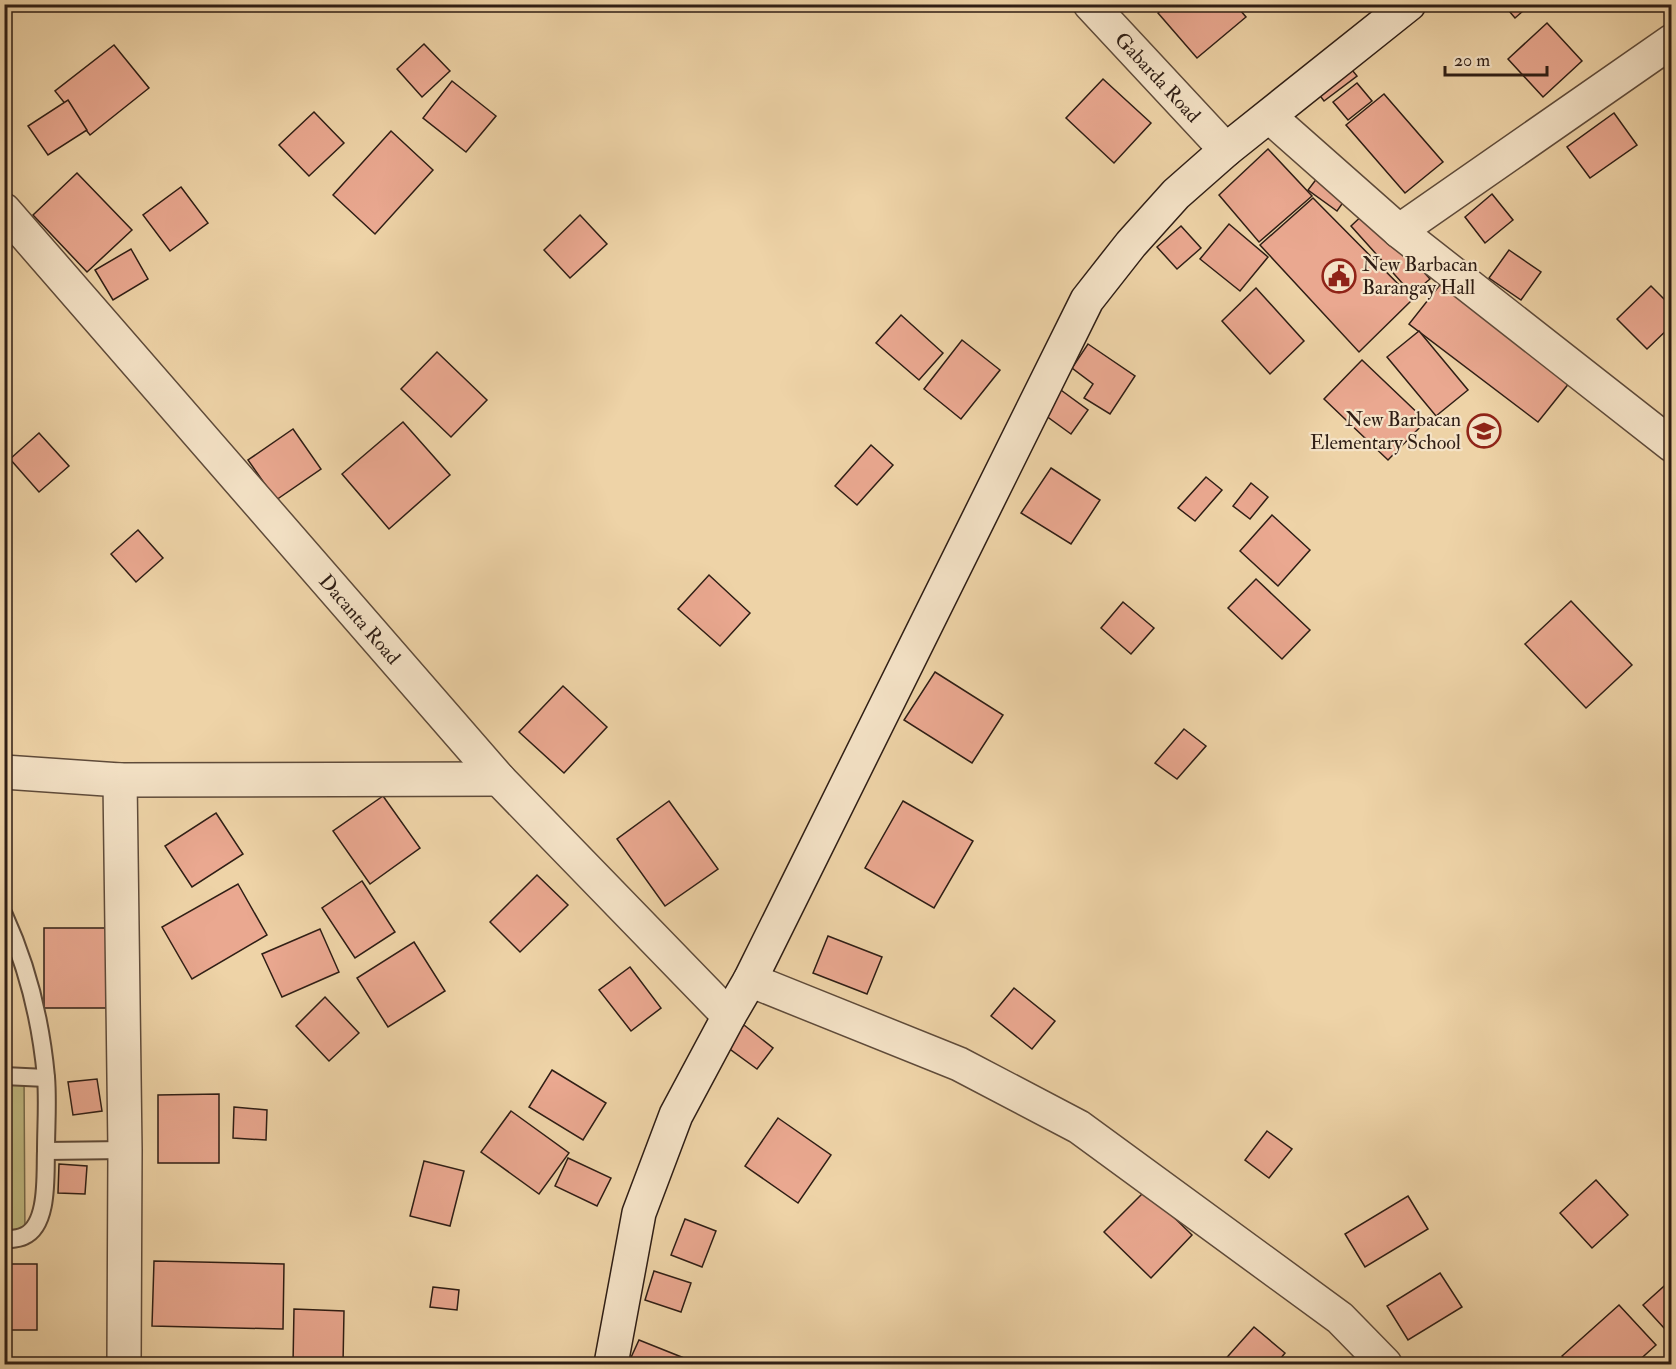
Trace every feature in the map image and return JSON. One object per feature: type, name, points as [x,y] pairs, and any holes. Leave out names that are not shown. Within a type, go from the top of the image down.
[{"type":"street","name":"Gabarda Road","points":[[1090,4],[1226,150]]},
{"type":"street","points":[[611,1365],[639,1213],[676,1115],[750,980],[1087,300],[1131,244],[1176,194],[1226,150],[1409,4]]},
{"type":"street","points":[[1399,231],[1671,41]]},
{"type":"street","points":[[1270,117],[1399,231],[1671,445]]},
{"type":"street","name":"Dacanta Road","points":[[4,210],[499,779],[729,1016]]},
{"type":"street","points":[[4,772],[120,780],[499,779]]},
{"type":"street","points":[[120,780],[125,1150],[124,1365]]},
{"type":"street","points":[[750,980],[959,1064],[1079,1127],[1340,1318],[1385,1365]]},
{"type":"lane","points":[[4,915],[30,988],[46,1078],[43,1208],[36,1226],[24,1236],[4,1240]]},
{"type":"lane","points":[[4,1076],[46,1078]]},
{"type":"lane","points":[[46,1151],[125,1150]]},
{"type":"shaded area","points":[[5,1073],[24,1073],[25,1241],[5,1241]]},
{"type":"building","points":[[1168,4],[1235,4],[1246,17],[1197,58],[1158,13]]},
{"type":"building","points":[[1503,4],[1531,4],[1515,18]]},
{"type":"building","points":[[1547,23],[1582,61],[1543,97],[1508,59]]},
{"type":"building","points":[[424,44],[450,71],[422,97],[397,69]]},
{"type":"building","points":[[114,45],[149,88],[90,135],[55,91]]},
{"type":"building","points":[[1344,60],[1357,76],[1324,101],[1312,85]]},
{"type":"building","points":[[1103,79],[1151,123],[1114,163],[1066,118]]},
{"type":"building","points":[[452,81],[496,116],[466,152],[423,118]]},
{"type":"building","points":[[1357,83],[1372,101],[1348,120],[1333,102]]},
{"type":"building","points":[[1384,94],[1443,162],[1405,193],[1346,125]]},
{"type":"building","points":[[68,100],[87,130],[48,155],[28,126]]},
{"type":"building","points":[[314,112],[344,143],[309,176],[279,145]]},
{"type":"building","points":[[1614,113],[1637,145],[1590,178],[1567,147]]},
{"type":"building","points":[[391,131],[433,170],[375,234],[333,195]]},
{"type":"building","points":[[1268,149],[1312,196],[1259,242],[1219,195]]},
{"type":"building","points":[[77,173],[132,230],[87,272],[33,215]]},
{"type":"building","points":[[1321,173],[1349,194],[1337,211],[1308,190]]},
{"type":"building","points":[[181,187],[208,223],[170,251],[143,215]]},
{"type":"building","points":[[1492,194],[1513,220],[1485,243],[1465,217]]},
{"type":"building","points":[[1313,198],[1413,299],[1359,352],[1260,245]]},
{"type":"building","points":[[1368,210],[1430,279],[1412,294],[1351,226]]},
{"type":"building","points":[[580,215],[607,244],[570,278],[544,250]]},
{"type":"building","points":[[1229,224],[1268,257],[1240,291],[1200,259]]},
{"type":"building","points":[[1181,226],[1201,248],[1177,269],[1157,247]]},
{"type":"building","points":[[131,249],[148,279],[113,300],[95,270]]},
{"type":"building","points":[[1509,250],[1541,272],[1521,300],[1489,278]]},
{"type":"building","points":[[1443,281],[1570,382],[1538,422],[1409,324]]},
{"type":"building","points":[[1651,286],[1672,307],[1672,325],[1647,349],[1617,319]]},
{"type":"building","points":[[1256,288],[1304,341],[1270,374],[1222,321]]},
{"type":"building","points":[[901,315],[943,353],[919,380],[876,343]]},
{"type":"building","points":[[1419,331],[1468,390],[1436,416],[1387,357]]},
{"type":"building","points":[[962,340],[1000,370],[961,419],[924,389]]},
{"type":"building","points":[[1088,344],[1135,376],[1110,414],[1084,398],[1093,384],[1072,368]]},
{"type":"building","points":[[437,352],[487,400],[451,437],[401,389]]},
{"type":"building","points":[[1362,360],[1426,421],[1388,460],[1324,399]]},
{"type":"building","points":[[1054,385],[1088,410],[1071,434],[1038,410]]},
{"type":"building","points":[[403,422],[450,475],[389,529],[342,474]]},
{"type":"building","points":[[293,429],[321,469],[276,500],[248,460]]},
{"type":"building","points":[[39,433],[69,466],[39,492],[10,459]]},
{"type":"building","points":[[871,445],[893,465],[857,505],[835,486]]},
{"type":"building","points":[[1051,468],[1100,500],[1071,544],[1021,513]]},
{"type":"building","points":[[1206,477],[1222,490],[1195,521],[1178,508]]},
{"type":"building","points":[[1251,483],[1268,497],[1250,519],[1233,506]]},
{"type":"building","points":[[1272,515],[1310,550],[1278,586],[1240,551]]},
{"type":"building","points":[[138,530],[163,558],[136,582],[111,554]]},
{"type":"building","points":[[709,575],[750,613],[720,646],[678,609]]},
{"type":"building","points":[[1256,579],[1310,630],[1282,659],[1228,608]]},
{"type":"building","points":[[1571,601],[1632,665],[1586,708],[1525,644]]},
{"type":"building","points":[[1123,602],[1154,628],[1131,654],[1101,628]]},
{"type":"building","points":[[935,672],[1003,715],[972,763],[904,720]]},
{"type":"building","points":[[563,686],[607,727],[564,773],[519,732]]},
{"type":"building","points":[[1184,729],[1206,746],[1177,779],[1155,763]]},
{"type":"building","points":[[383,796],[420,848],[370,884],[333,831]]},
{"type":"building","points":[[669,801],[718,869],[665,906],[617,839]]},
{"type":"building","points":[[903,801],[973,841],[934,908],[865,868]]},
{"type":"building","points":[[216,813],[243,854],[192,887],[165,846]]},
{"type":"building","points":[[537,875],[568,905],[520,952],[490,922]]},
{"type":"building","points":[[362,881],[395,932],[355,958],[322,908]]},
{"type":"building","points":[[238,884],[267,935],[192,979],[162,927]]},
{"type":"building","points":[[44,928],[113,928],[113,1008],[44,1008]]},
{"type":"building","points":[[320,929],[339,972],[282,997],[262,954]]},
{"type":"building","points":[[828,936],[882,957],[867,994],[813,973]]},
{"type":"building","points":[[414,942],[445,991],[388,1027],[357,978]]},
{"type":"building","points":[[630,967],[661,1008],[631,1031],[599,990]]},
{"type":"building","points":[[1014,988],[1055,1021],[1032,1049],[991,1016]]},
{"type":"building","points":[[325,997],[359,1033],[329,1061],[296,1026]]},
{"type":"building","points":[[744,1025],[773,1048],[757,1069],[727,1047]]},
{"type":"building","points":[[552,1070],[606,1103],[583,1140],[529,1107]]},
{"type":"building","points":[[97,1079],[102,1111],[73,1115],[68,1082]]},
{"type":"building","points":[[219,1094],[219,1163],[158,1163],[158,1095]]},
{"type":"building","points":[[234,1107],[267,1110],[266,1140],[233,1138]]},
{"type":"building","points":[[511,1111],[569,1153],[539,1194],[481,1152]]},
{"type":"building","points":[[778,1118],[831,1155],[798,1203],[745,1166]]},
{"type":"building","points":[[1267,1131],[1292,1149],[1269,1178],[1245,1160]]},
{"type":"building","points":[[568,1158],[611,1178],[597,1206],[555,1186]]},
{"type":"building","points":[[424,1161],[464,1171],[450,1226],[410,1216]]},
{"type":"building","points":[[59,1164],[87,1166],[85,1194],[58,1193]]},
{"type":"building","points":[[1596,1180],[1628,1215],[1592,1248],[1560,1213]]},
{"type":"building","points":[[1146,1190],[1192,1235],[1151,1278],[1104,1232]]},
{"type":"building","points":[[1408,1196],[1428,1229],[1365,1267],[1345,1234]]},
{"type":"building","points":[[685,1219],[716,1231],[702,1267],[671,1255]]},
{"type":"building","points":[[154,1261],[284,1264],[283,1329],[152,1326]]},
{"type":"building","points":[[4,1264],[37,1264],[37,1330],[4,1330]]},
{"type":"building","points":[[654,1271],[691,1283],[681,1312],[645,1300]]},
{"type":"building","points":[[1440,1273],[1462,1307],[1408,1340],[1387,1306]]},
{"type":"building","points":[[1672,1279],[1672,1321],[1664,1328],[1643,1305]]},
{"type":"building","points":[[433,1287],[459,1290],[457,1310],[430,1307]]},
{"type":"building","points":[[1619,1305],[1656,1345],[1635,1364],[1569,1364],[1562,1356]]},
{"type":"building","points":[[294,1309],[344,1311],[343,1364],[293,1364]]},
{"type":"building","points":[[1254,1327],[1285,1353],[1276,1364],[1221,1364]]},
{"type":"building","points":[[639,1340],[694,1362],[693,1364],[628,1364]]},
{"type":"place","name":"New Barbacan Barangay Hall","points":[[1339,276]]},
{"type":"place","name":"New Barbacan Elementary School","points":[[1484,431]]}]
